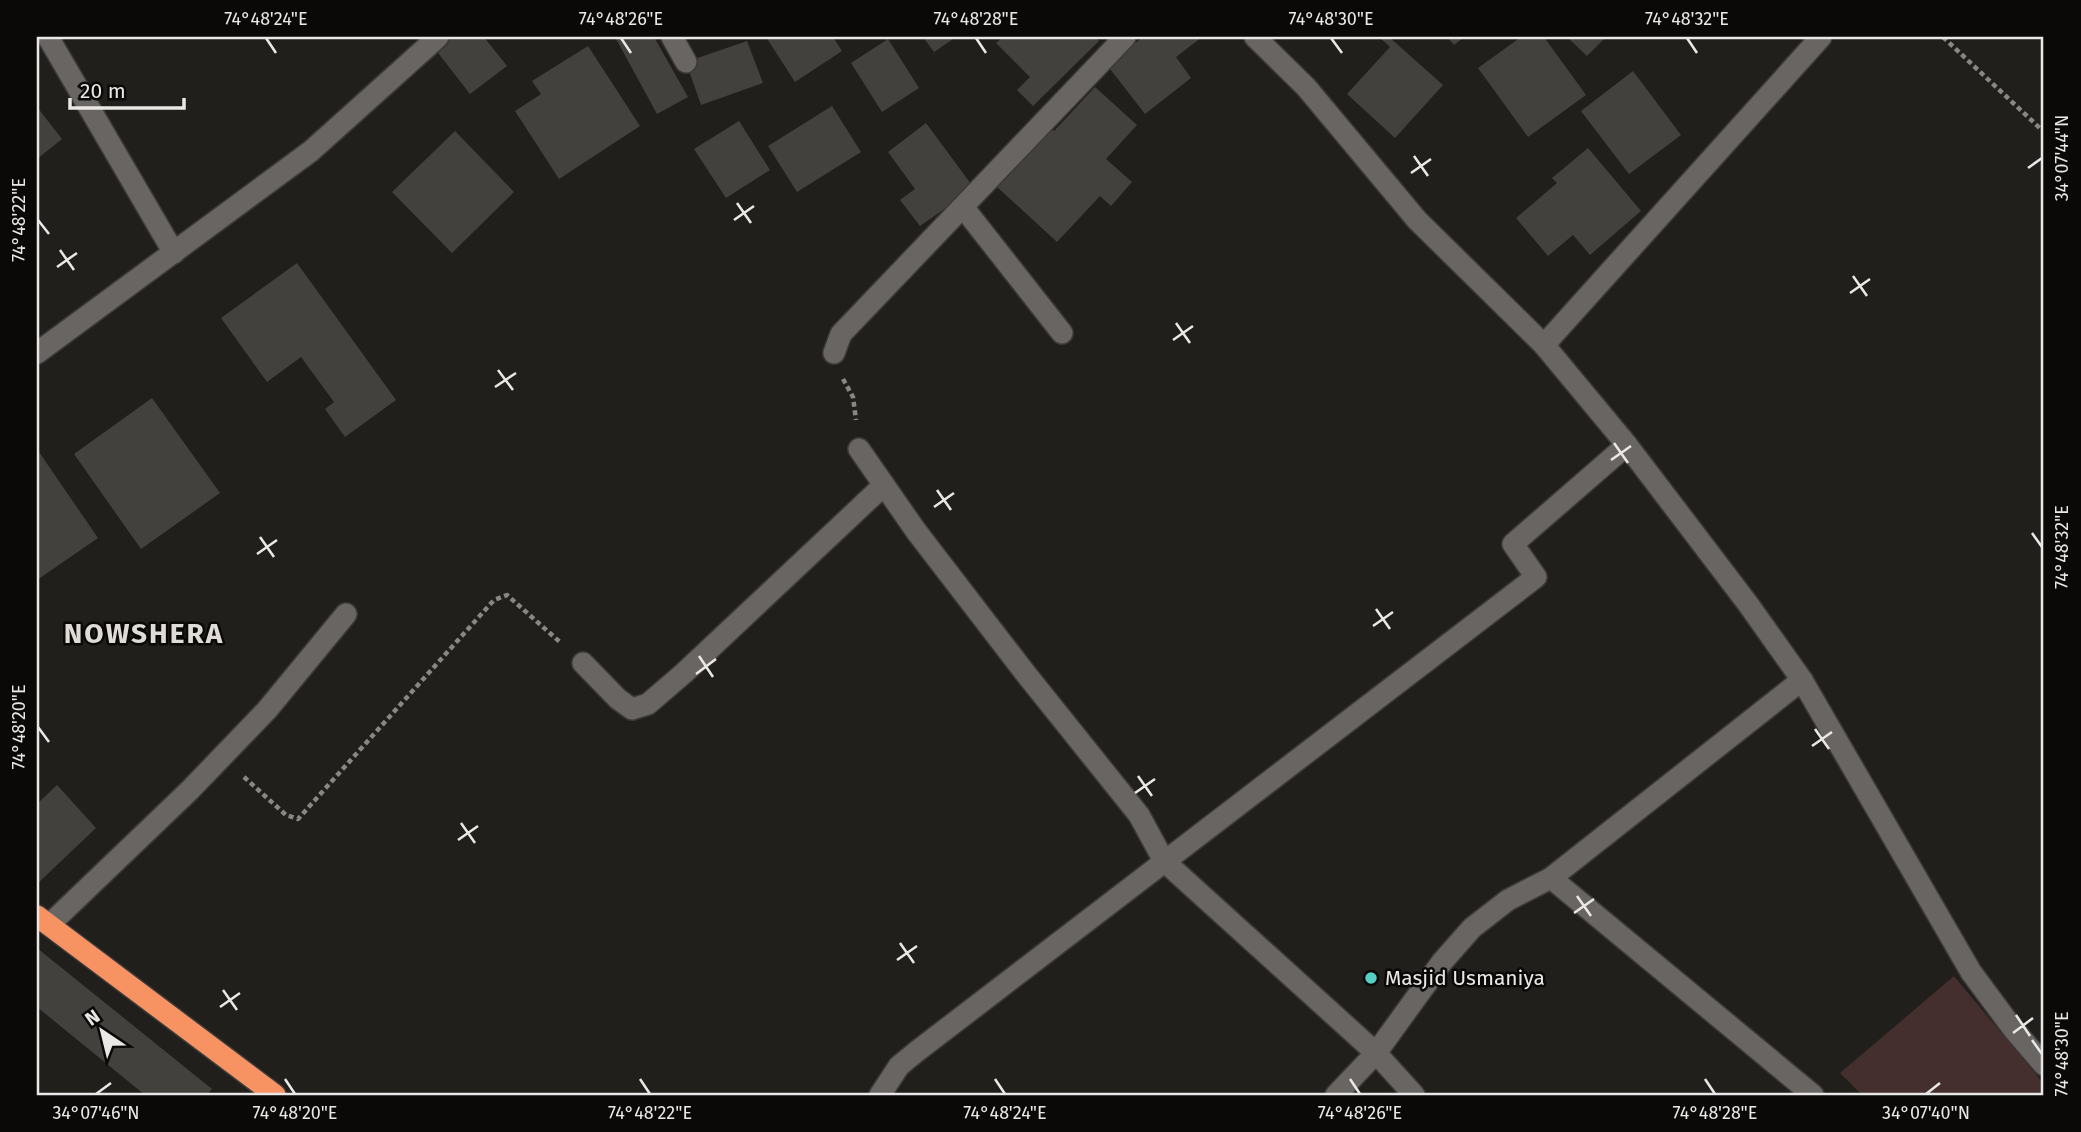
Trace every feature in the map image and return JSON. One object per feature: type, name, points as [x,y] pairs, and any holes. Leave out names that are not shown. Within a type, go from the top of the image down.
[{"type":"highway","points":[[43,921],[275,1095]]},
{"type":"street","points":[[48,37],[174,253]]},
{"type":"street","points":[[37,353],[310,152],[438,37]]},
{"type":"street","points":[[672,37],[686,62]]},
{"type":"street","points":[[834,353],[841,334],[1125,37]]},
{"type":"street","points":[[1255,37],[1306,87],[1417,220],[1544,345],[1627,445],[1802,680],[1971,972],[2044,1065]]},
{"type":"street","points":[[1544,345],[1821,37]]},
{"type":"street","points":[[964,207],[1062,333]]},
{"type":"street","points":[[880,1095],[899,1066],[907,1059],[1536,578],[1513,544],[1627,445]]},
{"type":"street","points":[[859,449],[916,531],[1139,815],[1164,861],[1376,1053],[1414,1095]]},
{"type":"street","points":[[583,663],[618,699],[632,709],[648,704],[884,485]]},
{"type":"street","points":[[43,921],[221,757],[267,710],[346,614]]},
{"type":"street","points":[[1336,1095],[1376,1053],[1442,962],[1472,928],[1508,900],[1551,878],[1802,680]]},
{"type":"street","points":[[1551,878],[1813,1095]]},
{"type":"path","points":[[1943,37],[2044,132]]},
{"type":"path","points":[[221,757],[286,815],[298,820],[494,600],[507,595],[583,663]]},
{"type":"shaded area","points":[[1954,976],[2044,1084],[2044,1095],[1862,1095],[1840,1073]]},
{"type":"building","points":[[451,37],[484,37],[507,66],[470,94],[435,49]]},
{"type":"building","points":[[615,37],[654,37],[688,97],[657,114]]},
{"type":"building","points":[[766,37],[833,37],[842,51],[795,82]]},
{"type":"building","points":[[923,37],[956,37],[934,52]]},
{"type":"building","points":[[1003,37],[1095,37],[1099,41],[1033,106],[1017,90],[1030,77],[996,43]]},
{"type":"building","points":[[1143,37],[1202,37],[1176,57],[1191,78],[1145,114],[1107,65]]},
{"type":"building","points":[[1379,37],[1389,37],[1443,85],[1395,138],[1347,94],[1390,47]]},
{"type":"building","points":[[1447,37],[1464,37],[1454,45]]},
{"type":"building","points":[[1521,37],[1544,37],[1586,95],[1528,137],[1478,68]]},
{"type":"building","points":[[1567,37],[1606,37],[1587,56]]},
{"type":"building","points":[[888,39],[919,88],[882,112],[851,63]]},
{"type":"building","points":[[747,41],[763,83],[701,105],[686,62]]},
{"type":"building","points":[[588,46],[640,126],[559,179],[515,111],[541,94],[532,81]]},
{"type":"building","points":[[1633,71],[1681,135],[1629,174],[1581,111]]},
{"type":"building","points":[[1095,87],[1137,125],[1106,159],[1132,182],[1111,206],[1100,196],[1057,242],[996,186],[1050,127],[1054,131]]},
{"type":"building","points":[[832,106],[861,152],[797,192],[768,146]]},
{"type":"building","points":[[37,107],[62,139],[37,159]]},
{"type":"building","points":[[739,121],[770,170],[726,198],[694,149]]},
{"type":"building","points":[[926,123],[974,188],[920,226],[900,200],[915,189],[888,152]]},
{"type":"building","points":[[455,131],[514,192],[452,253],[392,192]]},
{"type":"building","points":[[1588,148],[1641,211],[1590,255],[1573,235],[1548,256],[1516,218],[1557,183],[1552,178]]},
{"type":"building","points":[[297,263],[396,400],[345,437],[325,409],[334,402],[301,357],[267,382],[221,318]]},
{"type":"building","points":[[152,398],[220,493],[141,549],[74,454]]},
{"type":"building","points":[[37,449],[98,538],[37,580]]},
{"type":"building","points":[[57,785],[96,828],[37,884],[37,804]]},
{"type":"building","points":[[37,948],[212,1089],[207,1095],[145,1095],[37,1007]]},
{"type":"place","name":"Masjid Usmaniya","points":[[1371,978]]},
{"type":"district","name":"NOWSHERA","points":[[144,633]]}]
